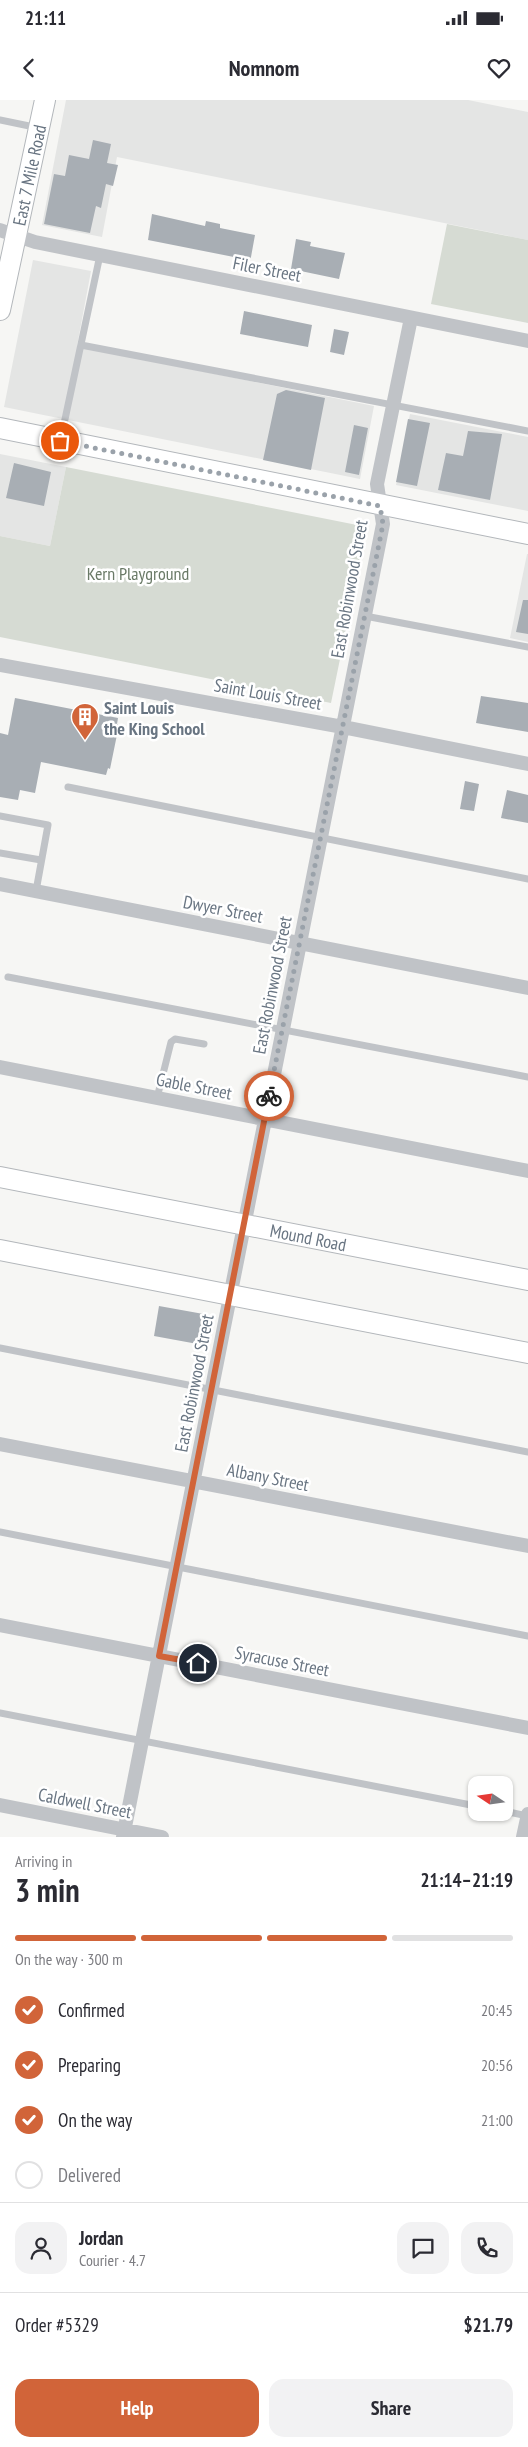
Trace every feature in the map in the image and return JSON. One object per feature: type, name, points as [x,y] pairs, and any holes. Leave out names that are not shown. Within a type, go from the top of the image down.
[{"type":"main road","name":"East 7 Mile Road","points":[[0,310],[8,233],[39,128],[45,100]]},
{"type":"main road","points":[[0,428],[380,506],[528,534]]},
{"type":"main road","name":"Mound Road","points":[[0,1177],[528,1280]]},
{"type":"main road","points":[[0,1250],[528,1353]]},
{"type":"street","name":"Filer Street","points":[[8,233],[100,254],[528,341]]},
{"type":"street","name":"East Robinwood Street","points":[[124,1833],[383,524],[377,484],[411,318]]},
{"type":"street","name":"Saint Louis Street","points":[[0,664],[343,727],[528,764]]},
{"type":"street","name":"Dwyer Street","points":[[0,884],[528,988]]},
{"type":"street","name":"Gable Street","points":[[0,1066],[528,1171]]},
{"type":"street","name":"Albany Street","points":[[0,1444],[528,1546]]},
{"type":"street","name":"Syracuse Street","points":[[0,1625],[528,1728]]},
{"type":"street","name":"Caldwell Street","points":[[0,1805],[124,1833],[162,1837]]},
{"type":"street","points":[[523,1837],[528,1815]]},
{"type":"lane","points":[[0,120],[39,128]]},
{"type":"lane","points":[[60,441],[100,254]]},
{"type":"lane","points":[[81,345],[528,431]]},
{"type":"lane","points":[[364,616],[528,648]]},
{"type":"lane","points":[[68,786],[528,879]]},
{"type":"lane","points":[[0,816],[48,825],[36,891]]},
{"type":"lane","points":[[0,853],[42,860]]},
{"type":"lane","points":[[8,977],[528,1078]]},
{"type":"lane","points":[[157,1098],[171,1042],[175,1039],[187,1039],[204,1044]]},
{"type":"lane","points":[[0,1348],[528,1452]]},
{"type":"lane","points":[[0,1532],[528,1636]]},
{"type":"lane","points":[[0,1713],[468,1804]]},
{"type":"lane","points":[[513,1812],[528,1815]]},
{"type":"shaded area","points":[[66,100],[468,100],[528,112],[528,240],[117,157],[102,237],[42,225]]},
{"type":"shaded area","points":[[33,260],[91,271],[77,346],[374,406],[360,479],[4,407]]},
{"type":"shaded area","points":[[410,414],[528,437],[528,511],[396,485]]},
{"type":"shaded area","points":[[0,454],[66,467],[50,546],[0,536]]},
{"type":"shaded area","points":[[528,554],[528,642],[510,638]]},
{"type":"green space","points":[[447,224],[528,240],[528,323],[431,304]]},
{"type":"green space","name":"Kern Playground","points":[[66,467],[367,527],[331,703],[0,637],[0,536],[50,546]]},
{"type":"building","points":[[93,140],[111,144],[107,163],[118,165],[113,186],[106,184],[101,208],[96,206],[90,233],[44,224],[54,174],[65,176],[69,155],[89,159]]},
{"type":"building","points":[[152,214],[205,226],[206,221],[220,224],[220,228],[255,235],[251,257],[249,260],[148,240]]},
{"type":"building","points":[[296,239],[311,242],[310,246],[345,253],[339,279],[291,269]]},
{"type":"building","points":[[244,311],[312,325],[308,347],[240,334]]},
{"type":"building","points":[[334,329],[349,332],[344,355],[330,352]]},
{"type":"building","points":[[286,390],[325,398],[311,470],[263,460],[277,394]]},
{"type":"building","points":[[408,419],[430,423],[417,486],[396,482]]},
{"type":"building","points":[[354,425],[368,428],[359,475],[345,472]]},
{"type":"building","points":[[468,431],[502,434],[490,500],[438,490],[446,453],[463,456]]},
{"type":"building","points":[[14,463],[51,472],[44,506],[6,498]]},
{"type":"building","points":[[523,600],[528,600],[528,634],[516,632]]},
{"type":"building","points":[[481,696],[528,703],[528,732],[476,723]]},
{"type":"building","points":[[15,698],[118,718],[117,724],[119,725],[110,769],[108,768],[106,775],[41,762],[35,793],[20,790],[18,800],[0,797],[0,733],[8,735]]},
{"type":"building","points":[[465,781],[479,784],[474,811],[460,809]]},
{"type":"building","points":[[507,790],[528,795],[528,823],[501,818]]},
{"type":"building","points":[[159,1306],[209,1315],[203,1345],[154,1336]]},
{"type":"way so far","points":[[60,441],[380,506],[383,524],[269,1096]]},
{"type":"place","name":"Saint Louis the King School","points":[[85,741]]},
{"type":"route","points":[[198,1663],[159,1656],[269,1096]]}]
